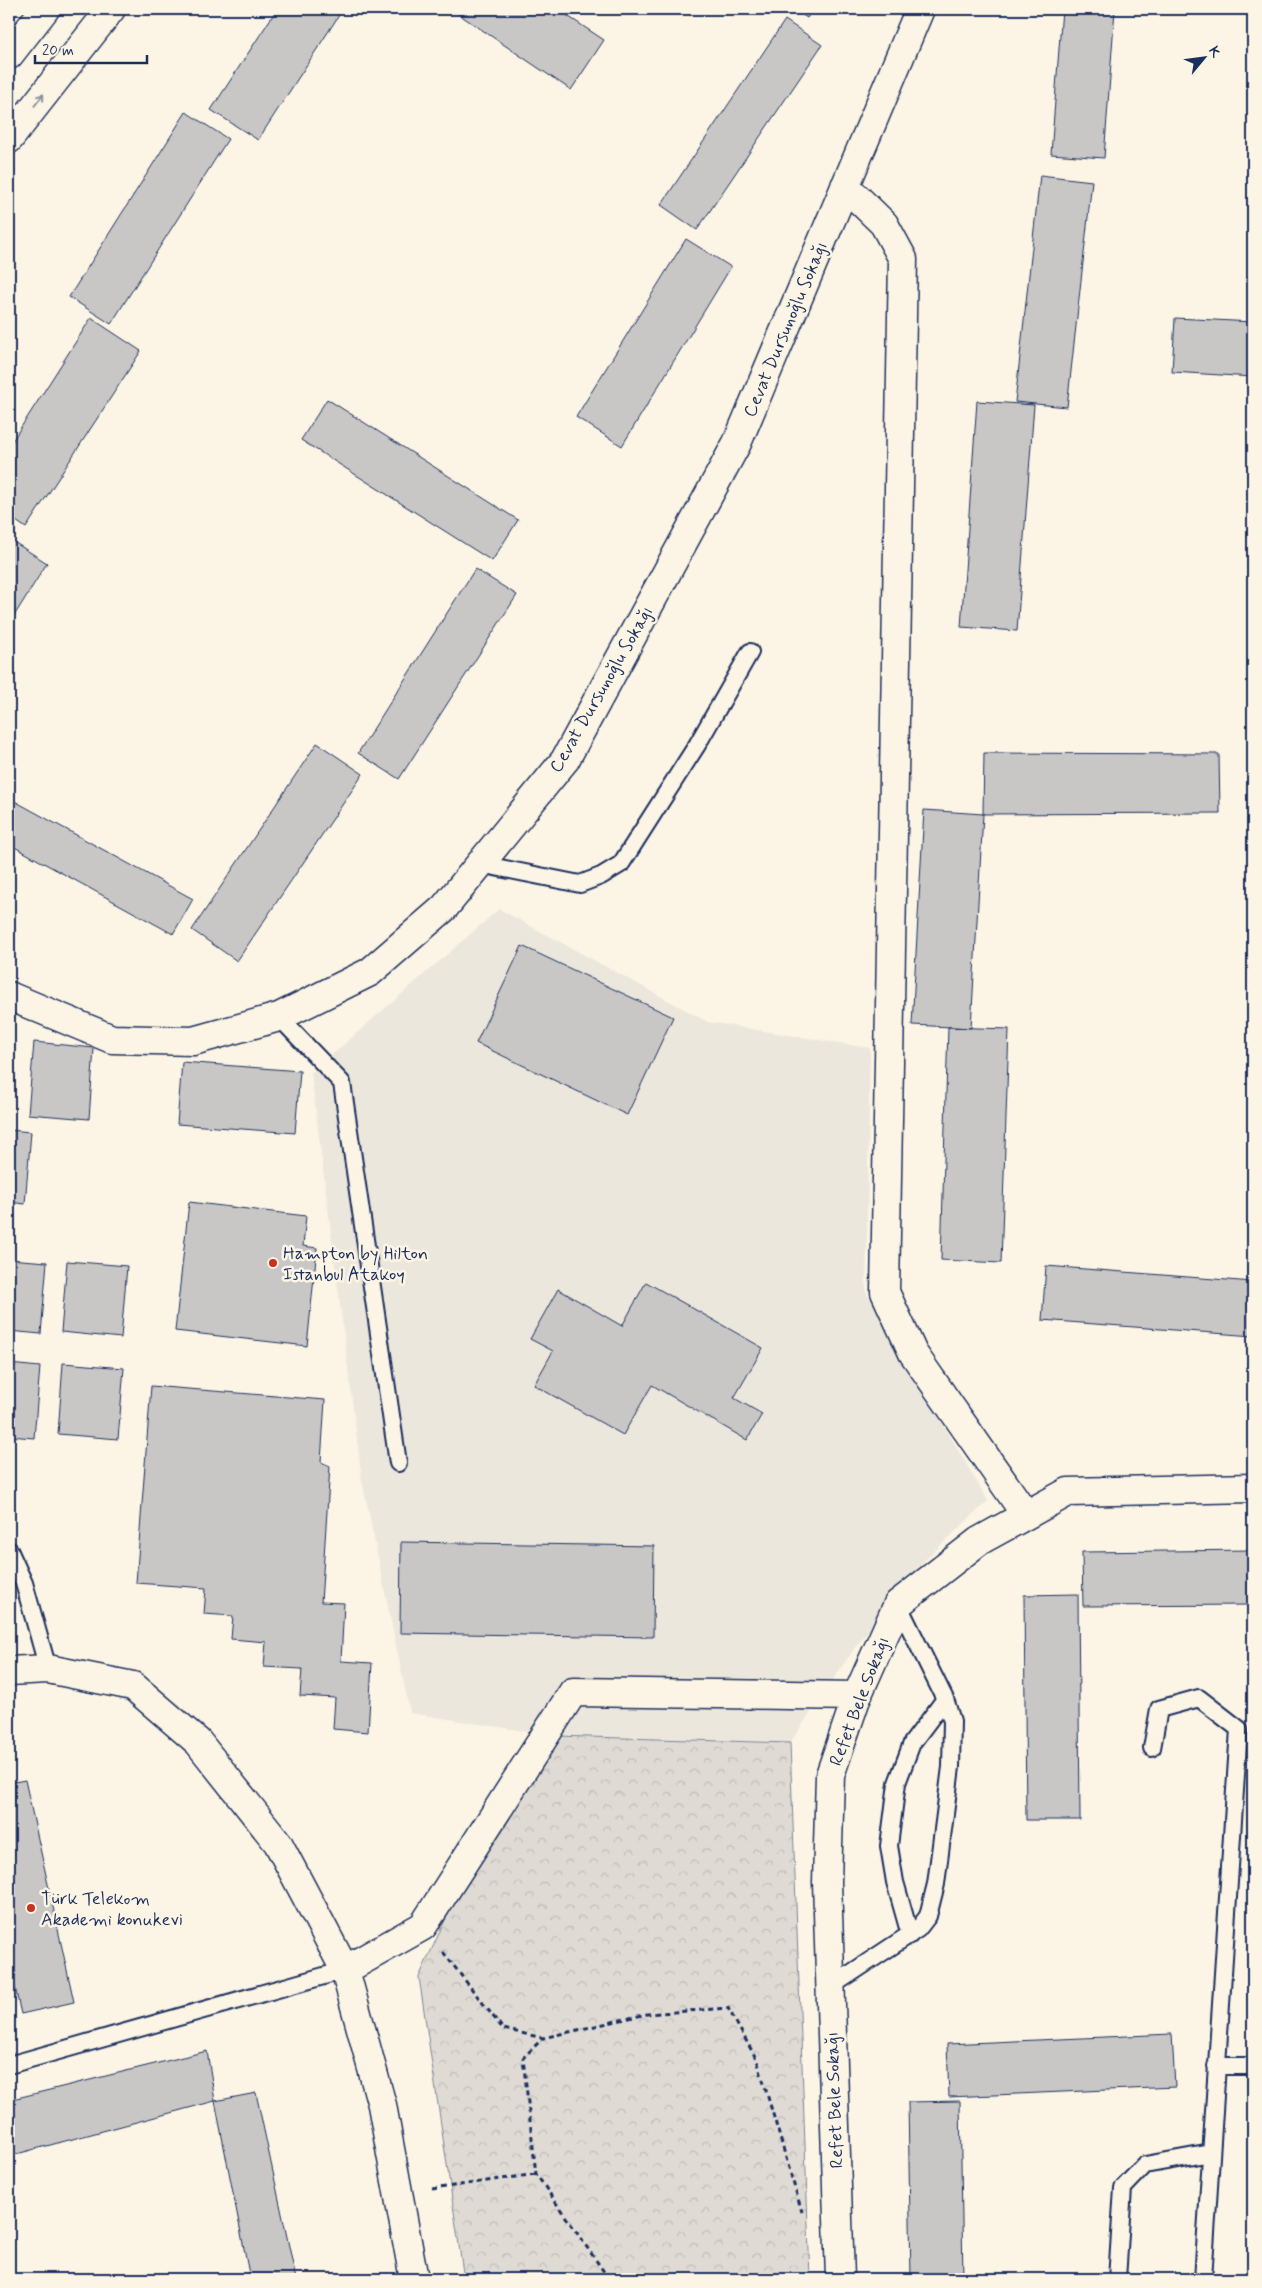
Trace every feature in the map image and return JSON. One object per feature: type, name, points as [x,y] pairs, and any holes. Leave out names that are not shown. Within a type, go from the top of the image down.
[{"type":"street","points":[[9,55],[45,9]]},
{"type":"street","points":[[9,138],[111,9]]},
{"type":"street","name":"Cevat Dursunoğlu Sokağı","points":[[9,996],[112,1039],[193,1041],[279,1017],[370,972],[444,908],[565,760],[732,452],[920,9]]},
{"type":"street","points":[[845,186],[884,224],[904,259],[886,1292],[913,1353],[1026,1515]]},
{"type":"street","name":"Refet Bele Sokağı","points":[[840,2279],[827,1882],[830,1775],[857,1696],[898,1604],[979,1541],[1068,1492],[1253,1488]]},
{"type":"street","points":[[9,1671],[48,1668],[133,1686],[198,1742],[278,1843],[345,1970],[382,2105],[414,2279]]},
{"type":"street","points":[[345,1970],[423,1926],[574,1692],[857,1696]]},
{"type":"lane","points":[[480,864],[580,884],[601,876],[621,864],[697,745],[750,652]]},
{"type":"lane","points":[[279,1017],[342,1083],[398,1464]]},
{"type":"lane","points":[[9,1550],[16,1584],[48,1668]]},
{"type":"lane","points":[[830,1987],[918,1929],[928,1916],[936,1884],[951,1767],[952,1721],[945,1699],[898,1604]]},
{"type":"lane","points":[[1152,1748],[1159,1709],[1199,1698],[1239,1729],[1203,2279]]},
{"type":"lane","points":[[910,1935],[895,1882],[890,1846],[897,1783],[912,1743],[945,1699]]},
{"type":"lane","points":[[9,2065],[345,1970]]},
{"type":"lane","points":[[1216,2066],[1253,2066]]},
{"type":"lane","points":[[1117,2279],[1123,2188],[1145,2164],[1211,2153]]},
{"type":"path","points":[[423,1926],[503,2030],[543,2038],[647,2014],[728,2008],[757,2060],[802,2212]]},
{"type":"path","points":[[543,2038],[523,2058],[536,2174],[609,2279]]},
{"type":"path","points":[[398,2193],[536,2174]]},
{"type":"shaded area","points":[[499,909],[708,1022],[870,1048],[866,1292],[988,1501],[925,1560],[854,1649],[790,1743],[555,1736],[410,1713],[362,1480],[311,1073]]},
{"type":"green space","points":[[555,1736],[790,1743],[810,2279],[464,2279],[419,1977],[447,1916]]},
{"type":"building","points":[[277,9],[343,9],[258,140],[211,110]]},
{"type":"building","points":[[451,9],[557,9],[604,40],[571,90]]},
{"type":"building","points":[[793,9],[813,9],[807,18]]},
{"type":"building","points":[[1062,9],[1115,9],[1104,158],[1051,154]]},
{"type":"building","points":[[785,20],[822,45],[697,230],[661,205]]},
{"type":"building","points":[[186,112],[228,139],[111,324],[69,297]]},
{"type":"building","points":[[1040,175],[1092,181],[1067,407],[1015,402]]},
{"type":"building","points":[[686,239],[731,267],[622,446],[576,417]]},
{"type":"building","points":[[91,318],[141,351],[26,528],[9,516],[9,446]]},
{"type":"building","points":[[1175,318],[1253,322],[1253,377],[1172,372]]},
{"type":"building","points":[[327,399],[518,520],[492,561],[301,440]]},
{"type":"building","points":[[977,401],[1034,405],[1017,631],[961,627]]},
{"type":"building","points":[[9,539],[47,563],[9,624]]},
{"type":"building","points":[[475,569],[517,595],[399,779],[358,753]]},
{"type":"building","points":[[317,743],[363,774],[237,961],[192,930]]},
{"type":"building","points":[[984,753],[1219,754],[1220,813],[983,814]]},
{"type":"building","points":[[9,798],[193,899],[173,934],[9,844]]},
{"type":"building","points":[[924,810],[983,814],[971,1028],[912,1025]]},
{"type":"building","points":[[522,946],[673,1017],[627,1115],[476,1043]]},
{"type":"building","points":[[948,1027],[1009,1029],[1001,1263],[941,1260]]},
{"type":"building","points":[[34,1042],[94,1048],[89,1119],[28,1114]]},
{"type":"building","points":[[182,1062],[300,1071],[295,1133],[177,1124]]},
{"type":"building","points":[[9,1130],[31,1132],[25,1204],[9,1202]]},
{"type":"building","points":[[189,1202],[306,1216],[303,1246],[317,1248],[307,1346],[175,1331]]},
{"type":"building","points":[[9,1259],[47,1262],[41,1334],[9,1331]]},
{"type":"building","points":[[67,1261],[127,1266],[121,1338],[61,1332]]},
{"type":"building","points":[[1046,1266],[1253,1282],[1253,1336],[1042,1320]]},
{"type":"building","points":[[646,1282],[763,1348],[734,1398],[762,1414],[747,1440],[652,1385],[623,1435],[534,1385],[553,1351],[530,1339],[558,1289],[622,1326]]},
{"type":"building","points":[[63,1363],[124,1368],[118,1439],[58,1434]]},
{"type":"building","points":[[9,1364],[40,1367],[34,1438],[9,1436]]},
{"type":"building","points":[[151,1386],[325,1400],[321,1462],[330,1466],[321,1602],[344,1603],[341,1661],[372,1663],[368,1732],[333,1729],[335,1698],[300,1696],[302,1669],[264,1667],[266,1642],[231,1639],[233,1616],[204,1614],[206,1588],[136,1583]]},
{"type":"building","points":[[401,1542],[654,1546],[653,1637],[400,1633]]},
{"type":"building","points":[[1253,1550],[1253,1605],[1083,1606],[1082,1552]]},
{"type":"building","points":[[1078,1594],[1080,1820],[1026,1820],[1024,1595]]},
{"type":"building","points":[[25,1780],[74,2002],[21,2014],[9,1960],[9,1783]]},
{"type":"building","points":[[1172,2034],[1175,2087],[949,2097],[947,2044]]},
{"type":"building","points":[[207,2051],[215,2101],[9,2156],[9,2100]]},
{"type":"building","points":[[256,2093],[296,2279],[250,2279],[215,2101]]},
{"type":"building","points":[[960,2101],[963,2279],[911,2279],[908,2102]]},
{"type":"place","name":"Hampton by Hilton Istanbul Atakoy","points":[[273,1263]]},
{"type":"place","name":"Türk Telekom Akademi konukevi","points":[[31,1908]]}]
